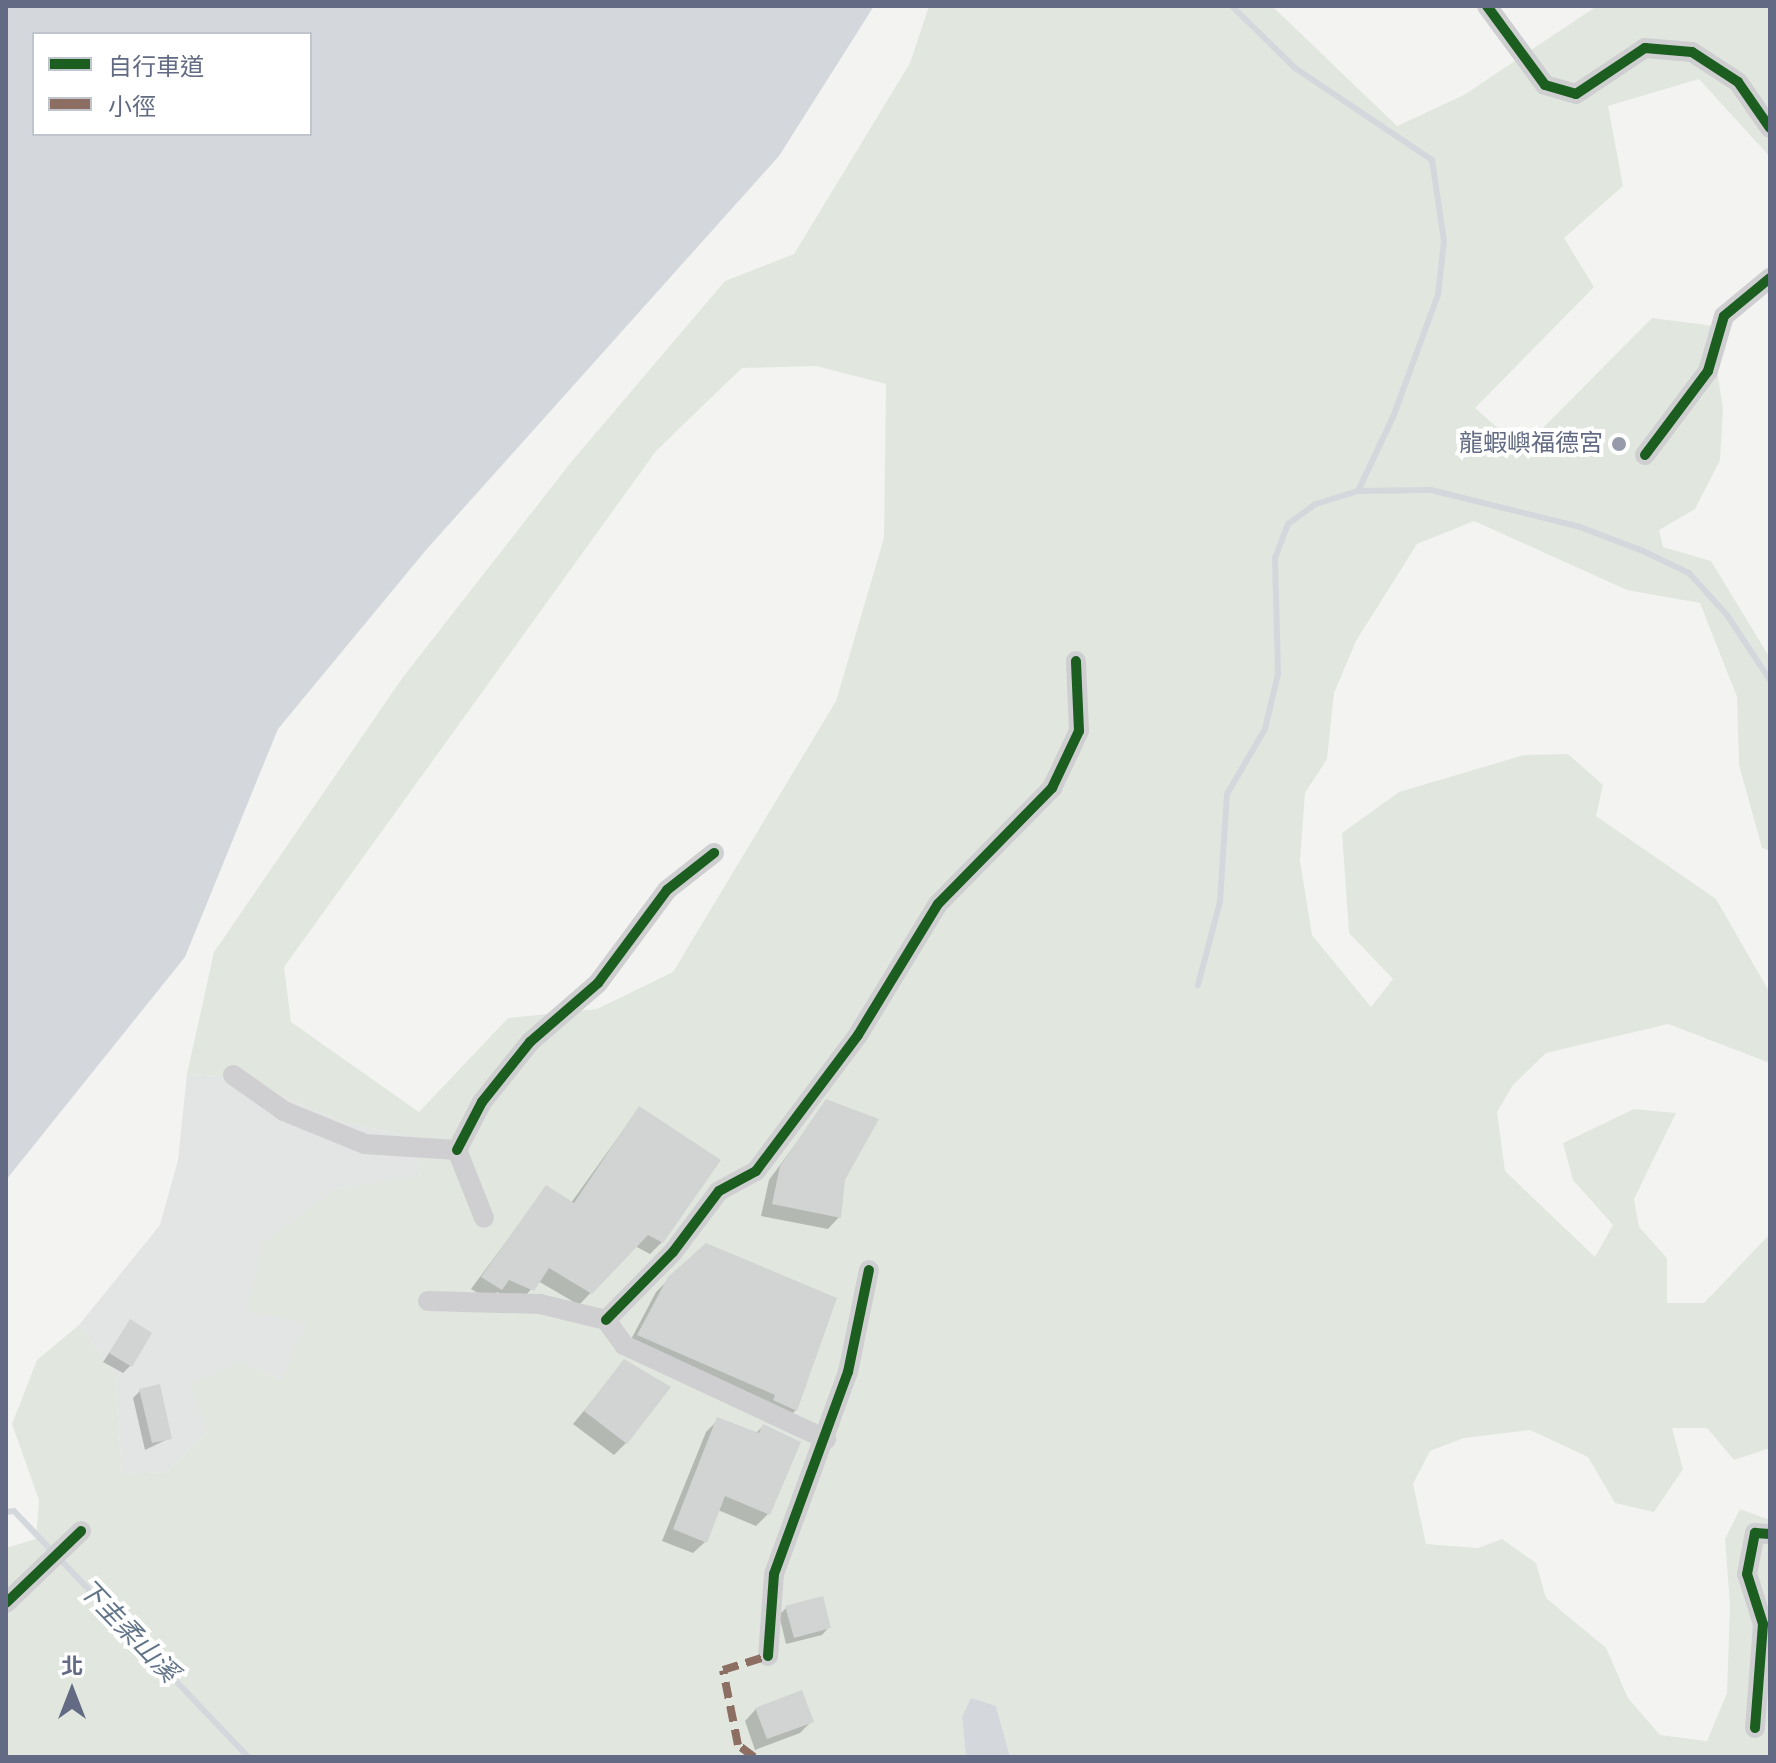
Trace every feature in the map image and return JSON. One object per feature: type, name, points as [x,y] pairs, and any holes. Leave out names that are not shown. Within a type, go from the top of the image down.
[{"type":"street","points":[[1487,6],[1545,85],[1576,94],[1645,48],[1692,52],[1738,82],[1770,128]]},
{"type":"street","points":[[1645,455],[1708,371],[1724,316],[1770,278]]},
{"type":"street","points":[[606,1320],[673,1252],[719,1191],[756,1171],[858,1035],[938,904],[1052,788],[1079,731],[1076,661]]},
{"type":"street","points":[[484,1218],[457,1150],[482,1102],[530,1042],[598,983],[667,890],[714,853]]},
{"type":"street","points":[[233,1075],[284,1111],[365,1144],[457,1150]]},
{"type":"street","points":[[768,1656],[774,1574],[848,1372],[869,1270]]},
{"type":"street","points":[[428,1301],[540,1304],[606,1320],[624,1345],[826,1439]]},
{"type":"street","points":[[6,1603],[45,1570],[81,1531]]},
{"type":"street","points":[[1755,1728],[1763,1624],[1747,1574],[1755,1533],[1770,1534]]},
{"type":"shaded area","points":[[6,6],[874,6],[779,156],[426,550],[278,729],[185,957],[6,1180]]},
{"type":"shaded area","points":[[929,6],[1272,6],[1397,126],[1464,95],[1597,6],[1770,6],[1770,157],[1699,79],[1608,106],[1623,186],[1564,238],[1594,287],[1475,408],[1522,449],[1652,318],[1722,327],[1717,371],[1723,408],[1720,460],[1695,509],[1659,530],[1663,547],[1711,561],[1770,658],[1770,851],[1762,848],[1739,765],[1737,697],[1700,603],[1627,590],[1474,521],[1417,544],[1356,641],[1334,693],[1327,759],[1305,793],[1300,861],[1312,935],[1371,1007],[1393,979],[1349,933],[1342,833],[1399,792],[1524,755],[1568,754],[1603,785],[1596,816],[1716,899],[1770,993],[1770,1063],[1668,1024],[1546,1053],[1513,1085],[1497,1112],[1505,1171],[1595,1257],[1613,1225],[1573,1180],[1563,1143],[1634,1109],[1676,1113],[1634,1199],[1639,1227],[1667,1258],[1667,1303],[1704,1303],[1770,1234],[1770,1448],[1734,1460],[1707,1428],[1672,1428],[1683,1469],[1654,1512],[1615,1503],[1588,1457],[1530,1430],[1464,1438],[1430,1451],[1413,1484],[1426,1544],[1478,1548],[1502,1539],[1536,1563],[1546,1598],[1606,1648],[1628,1698],[1660,1735],[1707,1741],[1727,1693],[1730,1605],[1725,1539],[1740,1509],[1770,1520],[1770,1757],[1010,1757],[996,1706],[962,1717],[966,1757],[6,1757],[6,1548],[36,1539],[39,1500],[12,1424],[37,1360],[79,1325],[115,1374],[122,1474],[166,1472],[208,1432],[190,1384],[240,1363],[282,1380],[307,1323],[247,1311],[264,1243],[335,1189],[420,1177],[415,1137],[342,1122],[238,1077],[187,1074],[214,952],[403,677],[572,461],[725,281],[794,254],[910,63]],"holes":[[[816,366],[886,384],[884,538],[836,701],[673,972],[597,1009],[508,1018],[419,1112],[291,1022],[284,967],[656,451],[742,368]]]},
{"type":"shaded area","points":[[187,1074],[238,1077],[342,1122],[416,1137],[420,1178],[335,1189],[248,1311],[308,1322],[282,1380],[240,1363],[208,1432],[166,1472],[122,1474],[115,1374],[79,1325],[160,1225],[178,1160]]},
{"type":"shaded area","points":[[971,1698],[996,1706],[1010,1757],[966,1757],[962,1717]]},
{"type":"building","points":[[826,1099],[879,1119],[845,1180],[841,1218],[772,1204],[780,1166]]},
{"type":"building","points":[[639,1106],[721,1160],[663,1243],[648,1235],[592,1294],[549,1268],[534,1291],[509,1280],[502,1290],[481,1277],[546,1185],[574,1203]]},
{"type":"building","points":[[706,1243],[837,1298],[797,1411],[773,1400],[775,1395],[637,1335],[668,1277]]},
{"type":"building","points":[[130,1319],[152,1333],[132,1367],[109,1353]]},
{"type":"building","points":[[624,1359],[671,1387],[627,1444],[584,1411]]},
{"type":"building","points":[[160,1384],[172,1439],[152,1443],[139,1389]]},
{"type":"building","points":[[717,1417],[759,1433],[763,1424],[801,1442],[770,1515],[725,1496],[707,1543],[673,1529]]},
{"type":"building","points":[[823,1596],[831,1628],[794,1638],[785,1606]]},
{"type":"building","points":[[802,1690],[814,1722],[767,1739],[755,1708]]},
{"type":"waterway","points":[[1198,985],[1220,902],[1227,794],[1265,729],[1278,674],[1275,558],[1288,524],[1316,504],[1358,491],[1393,417],[1438,295],[1444,241],[1432,160],[1295,68],[1232,6]]},
{"type":"waterway","points":[[1358,491],[1431,490],[1580,527],[1643,551],[1689,573],[1727,615],[1770,680]]},
{"type":"waterway","name":"下圭柔山溪","points":[[6,1512],[14,1511],[248,1757]]},
{"type":"marked path","points":[[754,1757],[738,1745],[723,1670],[768,1656]]},
{"type":"cycle path","points":[[1487,6],[1545,85],[1576,94],[1645,48],[1692,52],[1738,82],[1770,128]]},
{"type":"cycle path","points":[[1645,455],[1708,371],[1724,316],[1770,278]]},
{"type":"cycle path","points":[[606,1320],[673,1252],[719,1191],[756,1171],[858,1035],[938,904],[1052,788],[1079,731],[1076,661]]},
{"type":"cycle path","points":[[457,1150],[482,1102],[530,1042],[598,983],[667,890],[714,853]]},
{"type":"cycle path","points":[[768,1656],[774,1574],[848,1372],[869,1270]]},
{"type":"cycle path","points":[[6,1603],[81,1531]]},
{"type":"cycle path","points":[[1755,1728],[1763,1624],[1747,1574],[1755,1533],[1770,1534]]},
{"type":"place","name":"龍蝦嶼福德宮","points":[[1619,444]]}]
